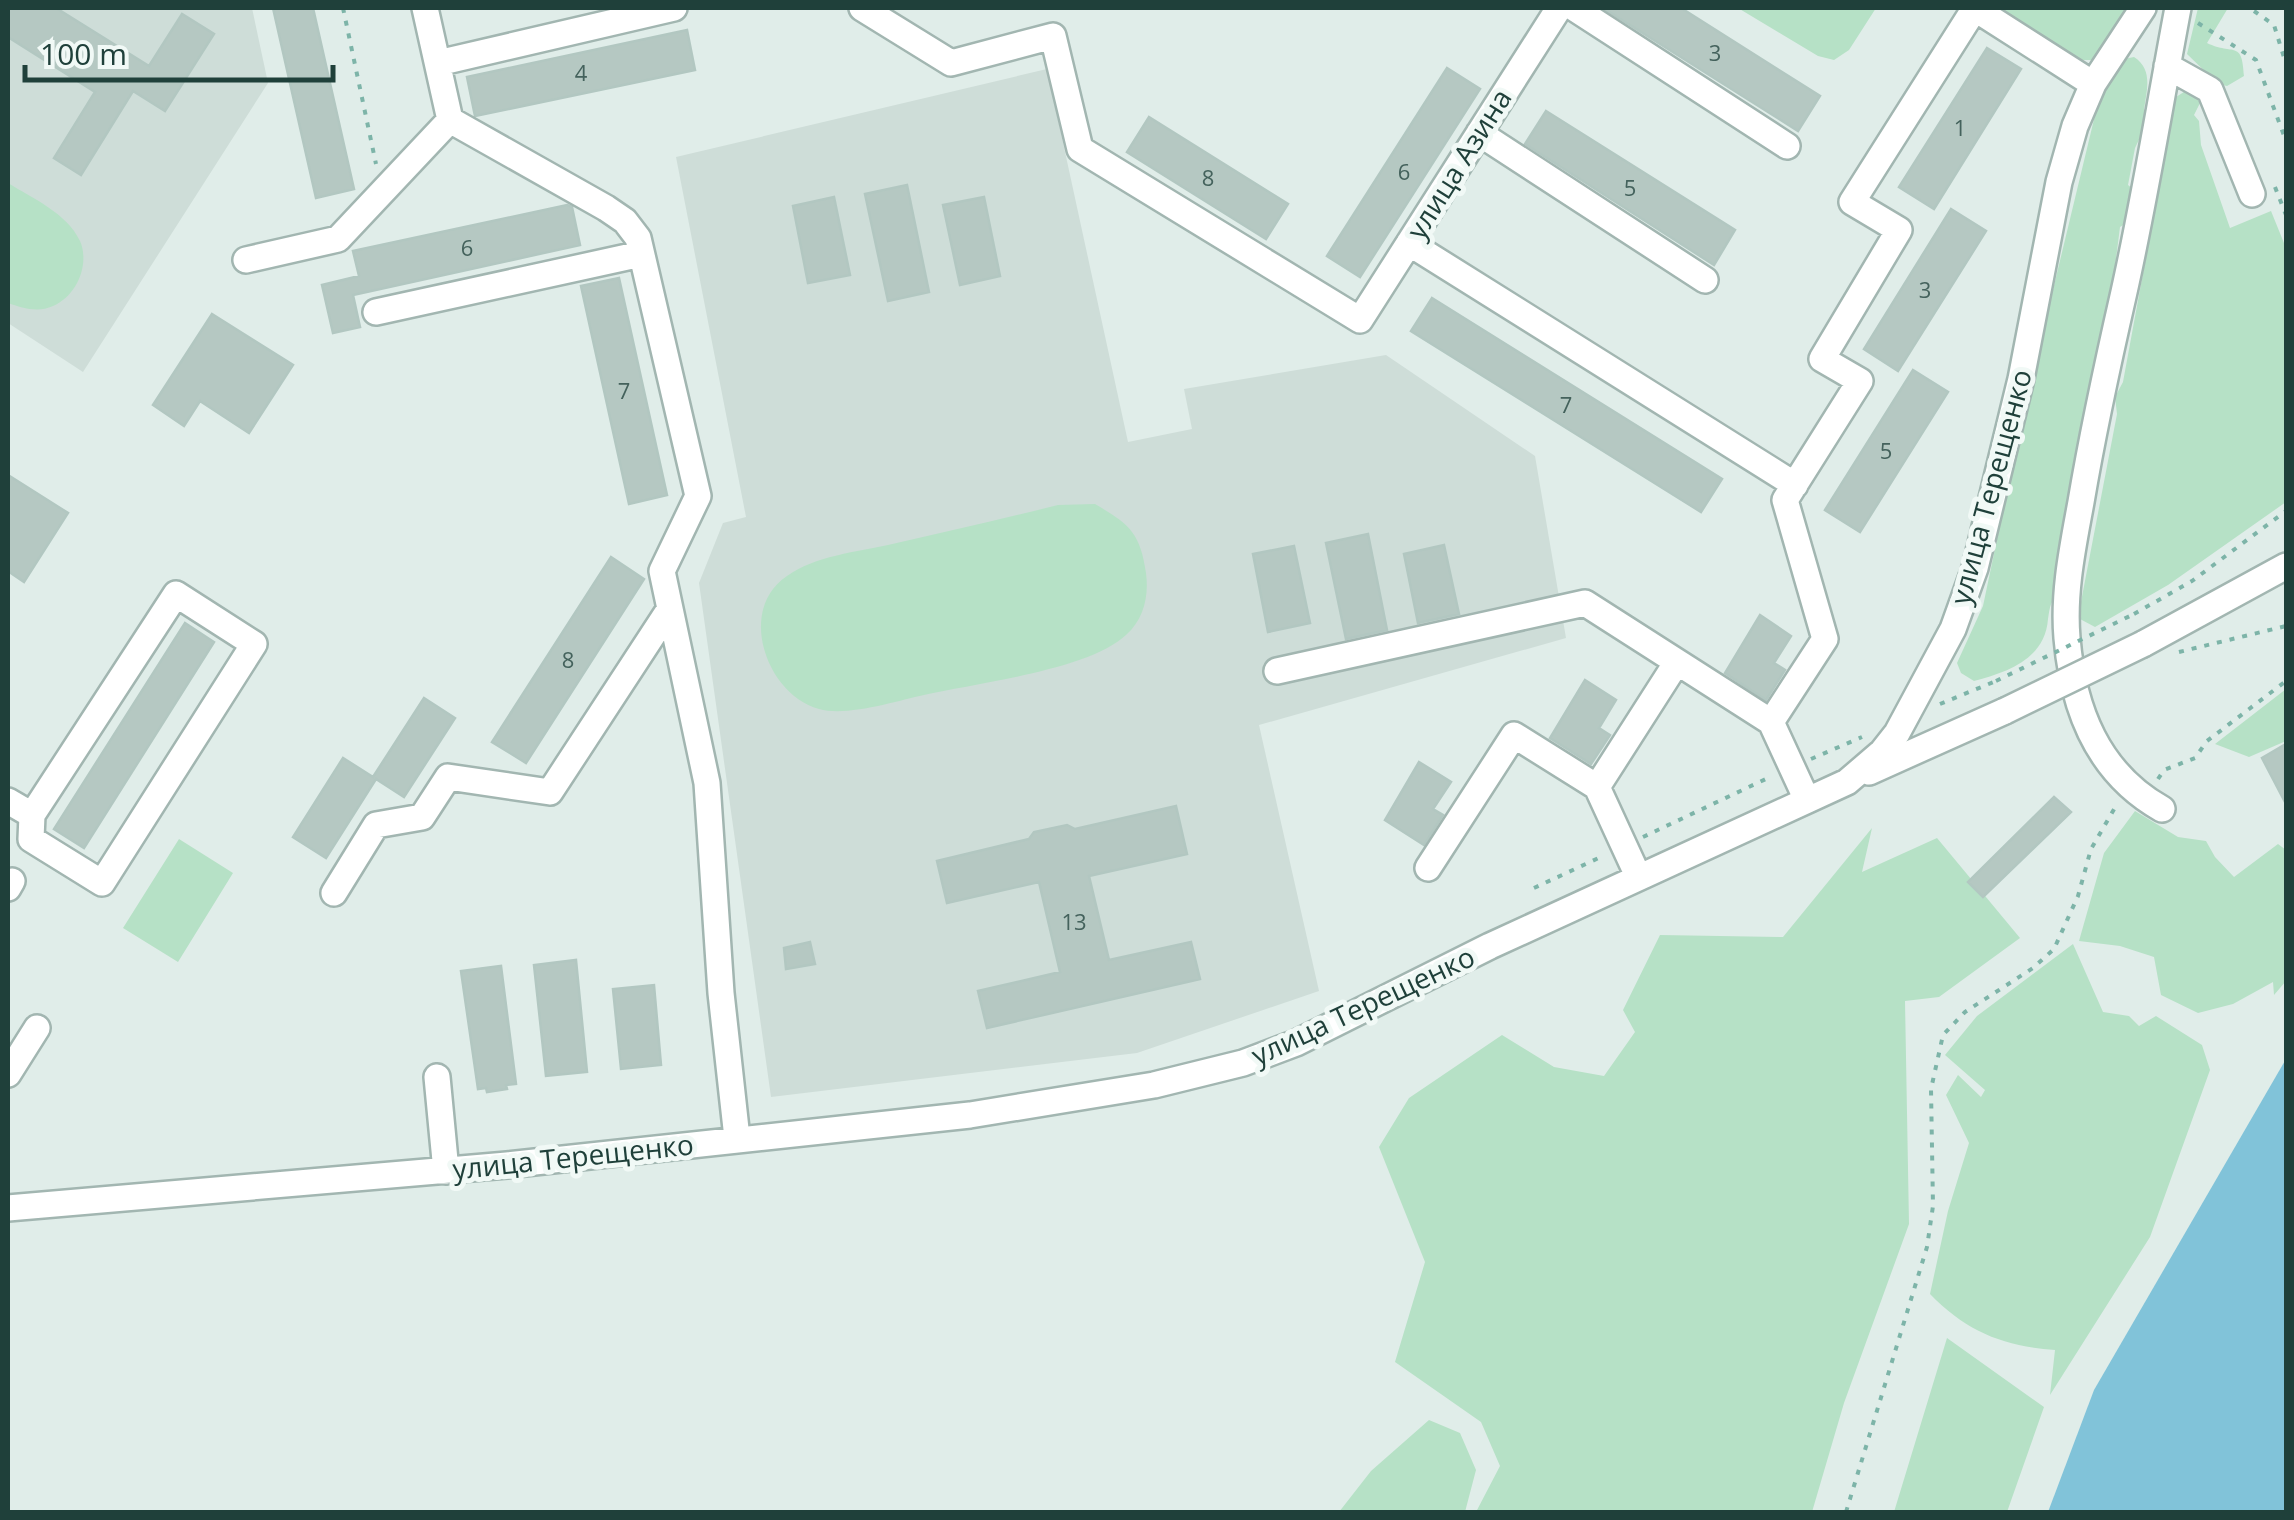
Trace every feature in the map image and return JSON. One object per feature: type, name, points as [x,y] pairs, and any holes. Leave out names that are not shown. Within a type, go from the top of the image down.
[{"type":"street","points":[[425,8],[450,120],[625,222],[638,238],[698,496],[662,571],[707,783],[721,992],[737,1138]]},
{"type":"street","points":[[438,63],[674,8]]},
{"type":"street","name":"улица Азина","points":[[862,8],[951,63],[1053,36],[1080,148],[1360,320],[1558,8]]},
{"type":"street","points":[[1574,8],[1787,146]]},
{"type":"street","points":[[1771,722],[1825,639],[1785,500],[1860,381],[1822,359],[1899,230],[1852,202],[1974,8],[2093,84]]},
{"type":"street","name":"улица Терещенко","points":[[8,1208],[446,1171],[970,1115],[1139,1088],[1243,1063],[1296,1043],[1638,876],[1846,782],[1882,752],[1908,718],[1953,629],[1975,568],[2021,378],[2058,182],[2074,126],[2093,84],[2143,8]]},
{"type":"street","points":[[2145,799],[2093,741],[2068,654],[2066,614],[2070,564],[2096,415],[2138,230],[2167,66],[2184,13]]},
{"type":"street","points":[[2167,66],[2210,90],[2252,194]]},
{"type":"street","points":[[246,260],[338,239],[450,120]]},
{"type":"street","points":[[1479,133],[1705,280]]},
{"type":"street","points":[[1409,243],[1795,485]]},
{"type":"street","points":[[376,312],[641,254]]},
{"type":"street","points":[[1846,782],[2153,648],[2286,566]]},
{"type":"street","points":[[176,594],[254,644],[102,883],[31,838],[32,815],[176,594]]},
{"type":"street","points":[[1277,671],[1584,603],[1771,722],[1807,800]]},
{"type":"street","points":[[334,893],[376,825],[422,816],[448,778],[550,792],[669,610]]},
{"type":"street","points":[[1596,788],[1677,662]]},
{"type":"street","points":[[1428,868],[1514,735],[1596,788],[1638,876]]},
{"type":"street","points":[[8,801],[32,815]]},
{"type":"street","points":[[8,1074],[37,1028]]},
{"type":"street","points":[[437,1077],[446,1171]]},
{"type":"path","points":[[343,8],[382,192]]},
{"type":"path","points":[[2254,11],[2274,25],[2286,64]]},
{"type":"path","points":[[2184,13],[2256,60],[2286,141]]},
{"type":"path","points":[[2282,204],[2286,215]]},
{"type":"path","points":[[1908,718],[1996,682],[2134,614],[2192,581],[2286,511]]},
{"type":"path","points":[[2153,648],[2196,650],[2286,624]]},
{"type":"path","points":[[1846,1512],[1927,1247],[1933,1206],[1932,1089],[1943,1035],[1965,1012],[2034,968],[2054,949],[2078,896],[2098,834],[2145,799],[2164,770],[2195,758],[2207,740],[2286,681]]},
{"type":"path","points":[[1534,888],[1874,732]]},
{"type":"shaded area","points":[[8,8],[252,8],[268,83],[83,372],[8,323]]},
{"type":"shaded area","points":[[1047,69],[1128,442],[1192,429],[1184,389],[1386,355],[1535,456],[1566,638],[1259,725],[1319,991],[1137,1053],[771,1097],[699,583],[723,523],[746,517],[676,157]]},
{"type":"green space","points":[[1738,8],[1876,8],[1849,50],[1834,60],[1818,56]]},
{"type":"green space","points":[[1997,8],[2143,8],[2097,60],[2082,60]]},
{"type":"green space","points":[[2198,8],[2228,8],[2207,43],[2235,50],[2241,57],[2244,76],[2227,86],[2218,84],[2187,54]]},
{"type":"green space","points":[[2134,57],[2146,74],[2144,109],[2150,117],[2135,148],[2128,185],[2133,189],[2128,222],[2120,227],[2114,275],[2091,376],[2095,387],[2061,592],[2051,604],[2045,633],[2032,654],[2012,668],[1974,681],[1961,673],[1957,663],[1983,606],[2025,406],[2096,111],[2107,81],[2124,59]]},
{"type":"green space","points":[[2187,90],[2199,94],[2201,101],[2194,115],[2230,228],[2271,211],[2286,248],[2286,502],[2168,585],[2095,627],[2080,619],[2080,607],[2117,414],[2115,397],[2123,382],[2174,105],[2176,97]]},
{"type":"green space","points":[[8,183],[67,222],[83,250],[82,269],[75,287],[47,308],[30,309],[8,303]]},
{"type":"green space","points":[[1095,504],[1131,531],[1146,573],[1146,599],[1141,614],[1132,629],[1109,647],[1031,674],[843,711],[819,709],[801,701],[773,670],[764,650],[763,609],[772,591],[798,569],[836,556],[1058,505]]},
{"type":"green space","points":[[2286,689],[2286,741],[2249,757],[2215,744]]},
{"type":"green space","points":[[2135,811],[2178,837],[2206,841],[2234,877],[2278,844],[2286,850],[2286,981],[2274,995],[2273,982],[2233,1004],[2198,1013],[2161,995],[2154,957],[2120,946],[2079,941],[2104,853]]},
{"type":"green space","points":[[1872,828],[1862,872],[1937,838],[2020,938],[1939,997],[1905,1001],[1909,1224],[1844,1403],[1812,1512],[1476,1512],[1500,1466],[1481,1422],[1395,1362],[1425,1262],[1379,1147],[1409,1098],[1502,1035],[1554,1067],[1604,1076],[1635,1032],[1623,1010],[1660,935],[1783,937]]},
{"type":"green space","points":[[179,839],[233,873],[178,962],[123,928]]},
{"type":"green space","points":[[2073,944],[2103,1012],[2129,1016],[2139,1026],[2156,1016],[2202,1045],[2210,1070],[2150,1237],[2050,1395],[2055,1350],[1987,1335],[1958,1318],[1930,1294],[1948,1211],[1969,1143],[1946,1095],[1958,1075],[1981,1097],[1985,1090],[1945,1055],[1977,1016]]},
{"type":"green space","points":[[1947,1338],[2044,1407],[2007,1512],[1894,1512]]},
{"type":"green space","points":[[1429,1420],[1460,1433],[1476,1470],[1465,1512],[1339,1512],[1371,1471]]},
{"type":"water","points":[[2286,1059],[2286,1512],[2048,1512],[2094,1390]]},
{"type":"building","points":[[8,8],[56,8],[149,66],[182,14],[214,34],[165,111],[133,91],[81,175],[54,158],[95,92],[8,37]]},
{"type":"building","points":[[273,8],[313,8],[354,189],[316,198]]},
{"type":"building","points":[[1603,8],[1681,8],[1820,96],[1798,131]]},
{"type":"building","points":[[687,30],[695,70],[475,116],[467,77]]},
{"type":"building","points":[[1987,48],[2021,69],[1934,209],[1899,187]]},
{"type":"building","points":[[1447,68],[1480,89],[1360,277],[1327,256]]},
{"type":"building","points":[[1546,111],[1735,230],[1714,265],[1525,144]]},
{"type":"building","points":[[1149,117],[1288,204],[1266,239],[1127,152]]},
{"type":"building","points":[[907,185],[929,292],[888,301],[865,194]]},
{"type":"building","points":[[834,197],[850,275],[808,283],[793,206]]},
{"type":"building","points":[[984,197],[1000,276],[960,285],[943,205]]},
{"type":"building","points":[[572,207],[580,245],[353,295],[360,327],[333,333],[322,285],[359,276],[353,251]]},
{"type":"building","points":[[1951,209],[1986,231],[1898,371],[1864,349]]},
{"type":"building","points":[[619,278],[667,495],[629,504],[581,286]]},
{"type":"building","points":[[1432,298],[1722,479],[1701,512],[1411,331]]},
{"type":"building","points":[[212,314],[293,365],[249,433],[200,401],[184,426],[153,405]]},
{"type":"building","points":[[1913,370],[1948,392],[1860,532],[1825,510]]},
{"type":"building","points":[[8,475],[68,513],[24,582],[8,571]]},
{"type":"building","points":[[1368,534],[1387,630],[1346,639],[1326,543]]},
{"type":"building","points":[[1444,545],[1459,614],[1418,623],[1404,554]]},
{"type":"building","points":[[1294,546],[1310,623],[1268,632],[1253,554]]},
{"type":"building","points":[[611,557],[644,579],[526,763],[492,742]]},
{"type":"building","points":[[1760,615],[1791,636],[1774,663],[1785,670],[1766,700],[1725,673]]},
{"type":"building","points":[[185,623],[214,642],[84,848],[54,829]]},
{"type":"building","points":[[1585,680],[1616,700],[1599,728],[1610,735],[1591,764],[1550,738]]},
{"type":"building","points":[[424,698],[455,718],[404,797],[376,779],[326,858],[293,837],[343,758],[373,777]]},
{"type":"building","points":[[2286,744],[2286,804],[2262,758]]},
{"type":"building","points":[[1419,762],[1451,782],[1433,809],[1443,815],[1424,845],[1385,820]]},
{"type":"building","points":[[2054,797],[2071,812],[1983,897],[1968,882]]},
{"type":"building","points":[[1176,806],[1187,854],[1089,876],[1109,960],[1191,942],[1200,979],[987,1028],[978,991],[1060,972],[1039,882],[947,903],[937,861],[1029,839],[1034,832],[1067,825],[1075,829]]},
{"type":"building","points":[[810,942],[815,964],[786,969],[784,948]]},
{"type":"building","points":[[576,960],[587,1072],[546,1076],[534,965]]},
{"type":"building","points":[[501,966],[516,1084],[487,1092],[486,1088],[478,1089],[461,971]]},
{"type":"building","points":[[654,985],[661,1065],[621,1069],[613,989]]}]
